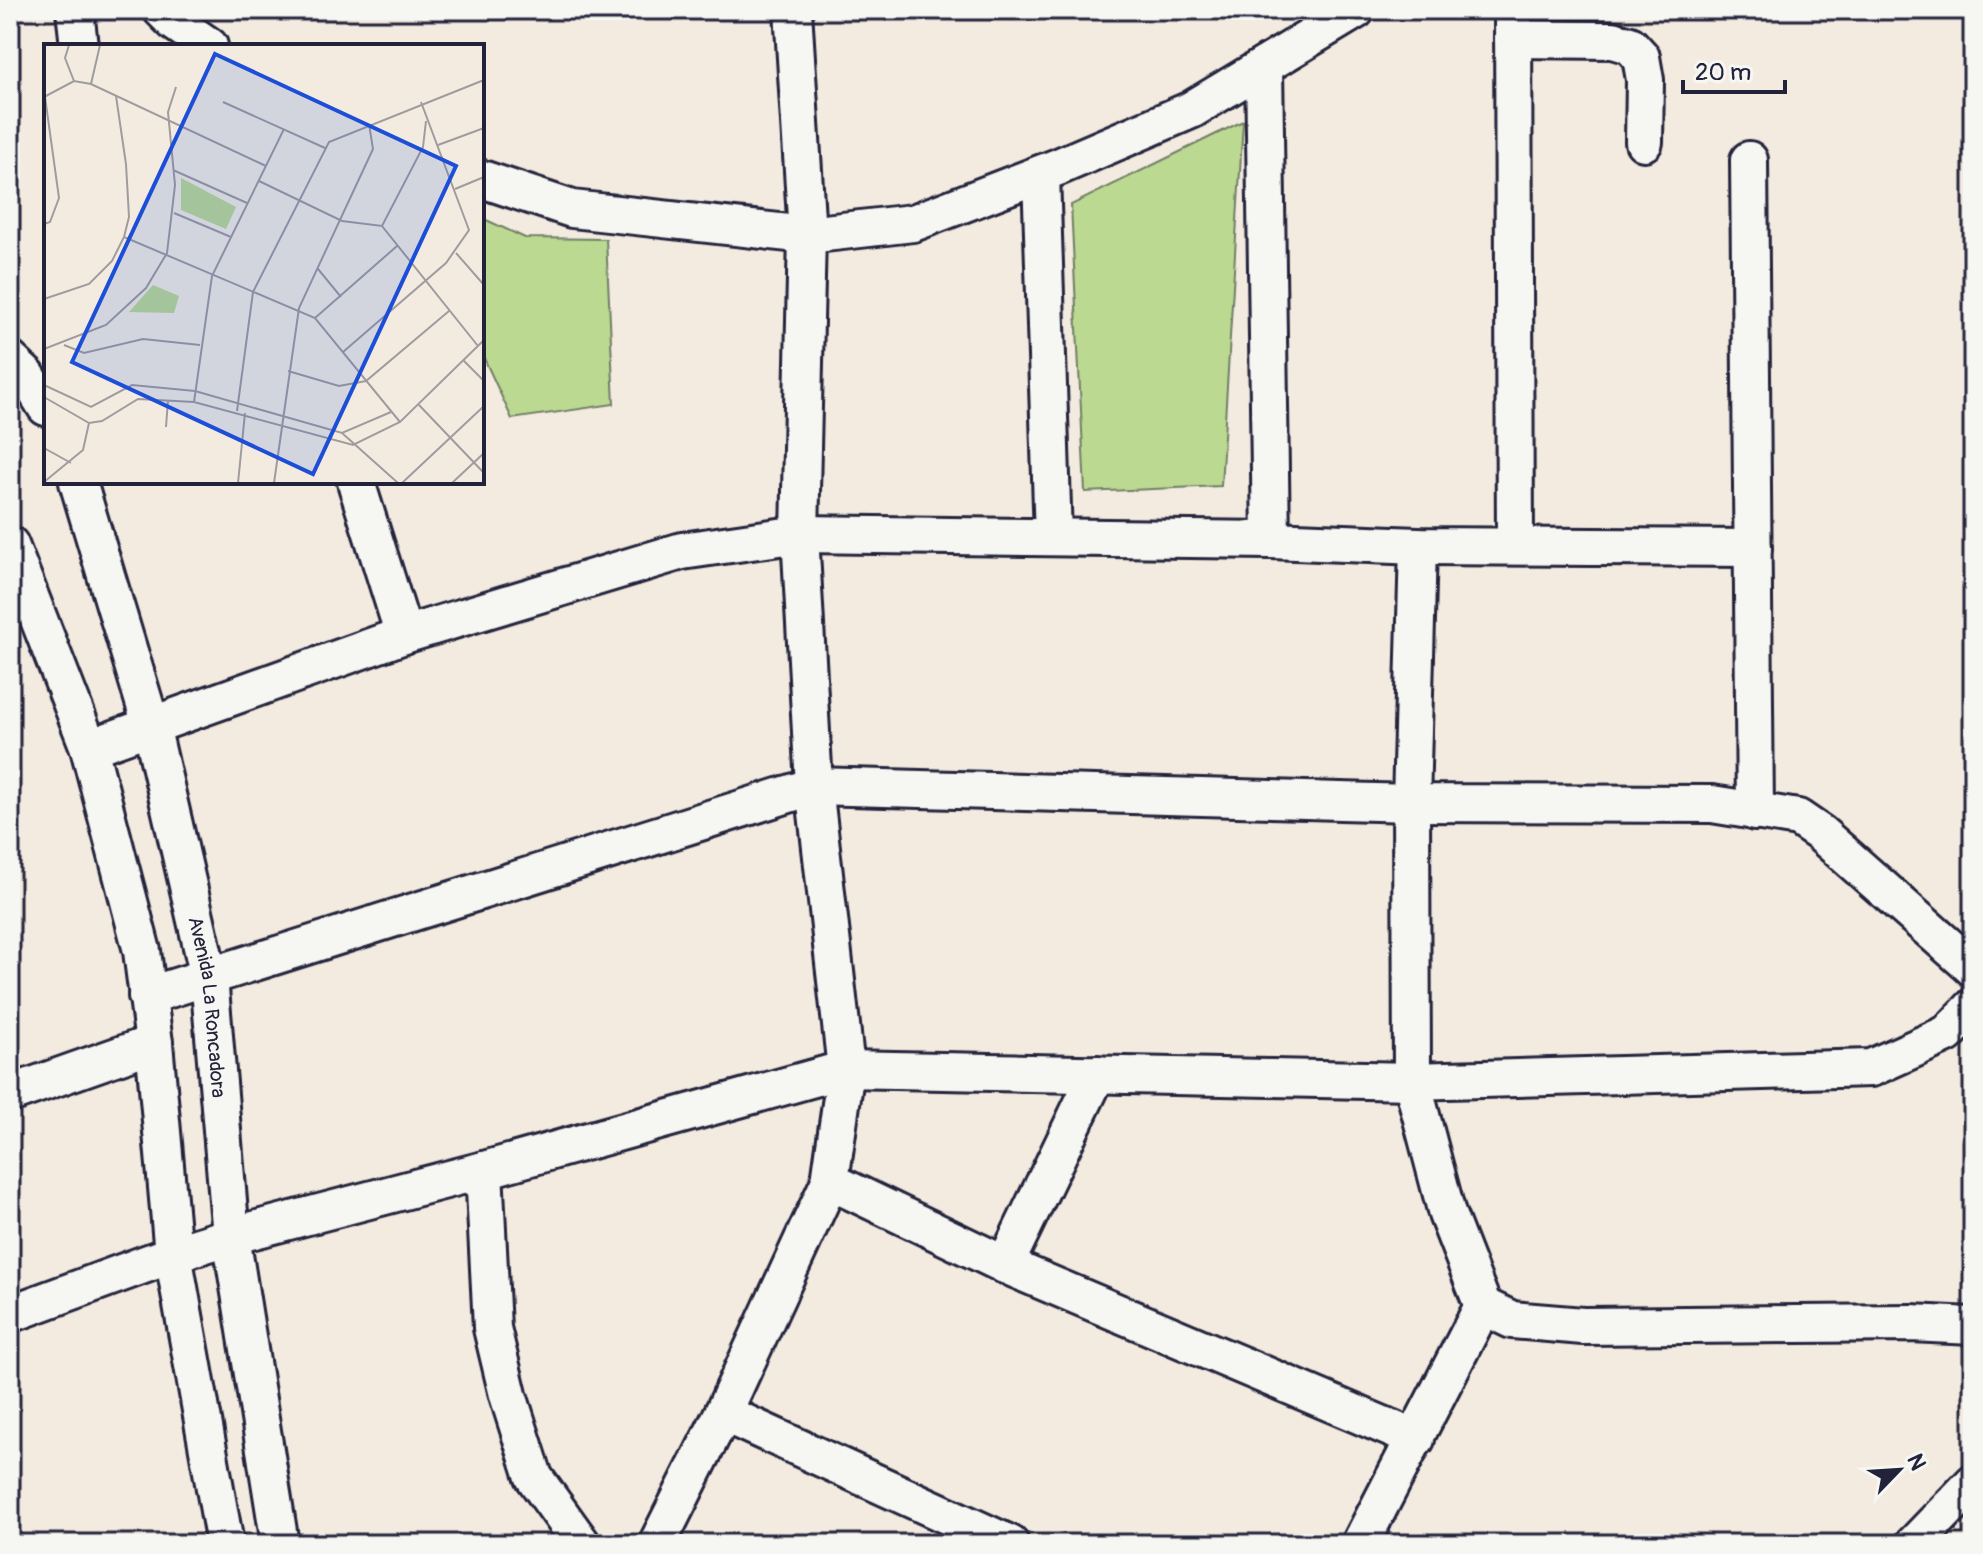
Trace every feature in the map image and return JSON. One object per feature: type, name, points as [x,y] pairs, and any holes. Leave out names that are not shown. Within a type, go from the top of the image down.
[{"type":"street","points":[[75,10],[79,44]]},
{"type":"street","points":[[162,10],[206,44]]},
{"type":"street","points":[[657,1544],[723,1413],[830,1181],[846,1069],[814,786],[800,534],[807,235],[793,10]]},
{"type":"street","points":[[484,180],[572,209],[807,235],[913,223],[1041,174],[1191,110],[1356,10]]},
{"type":"street","points":[[1515,545],[1513,25],[1630,45],[1641,57],[1645,80],[1644,142]]},
{"type":"street","points":[[1264,66],[1271,540]]},
{"type":"street","points":[[1749,160],[1755,812]]},
{"type":"street","points":[[1041,174],[1053,537]]},
{"type":"street","points":[[10,360],[27,376],[44,404]]},
{"type":"street","name":"Avenida La Roncadora","points":[[79,484],[151,725],[209,977],[231,1236],[280,1544]]},
{"type":"street","points":[[357,484],[404,635]]},
{"type":"street","points":[[89,748],[404,635],[682,551],[800,534],[1271,540],[1418,546],[1753,548]]},
{"type":"street","points":[[10,545],[22,608],[89,748],[142,951],[154,1043],[173,1254],[225,1544]]},
{"type":"street","points":[[1418,546],[1411,803],[1412,1081],[1447,1214],[1483,1306],[1512,1320],[1583,1326],[1911,1323],[1973,1326]]},
{"type":"street","points":[[147,996],[814,786],[1411,803],[1712,804],[1798,818],[1820,833],[1973,968]]},
{"type":"street","points":[[10,1314],[231,1236],[484,1170],[846,1069],[1412,1081],[1871,1068],[1947,1034],[1973,1007]]},
{"type":"street","points":[[10,1094],[154,1043]]},
{"type":"street","points":[[1005,1265],[1097,1074]]},
{"type":"street","points":[[484,1170],[492,1328],[508,1395],[534,1477],[582,1544]]},
{"type":"street","points":[[830,1181],[1005,1265],[1416,1439]]},
{"type":"street","points":[[1360,1544],[1483,1306]]},
{"type":"street","points":[[723,1413],[1010,1544]]},
{"type":"street","points":[[1914,1544],[1973,1483]]},
{"type":"green space","points":[[1243,121],[1221,486],[1085,492],[1071,205]]},
{"type":"green space","points":[[484,219],[525,238],[606,239],[614,404],[512,419],[484,358]]}]
